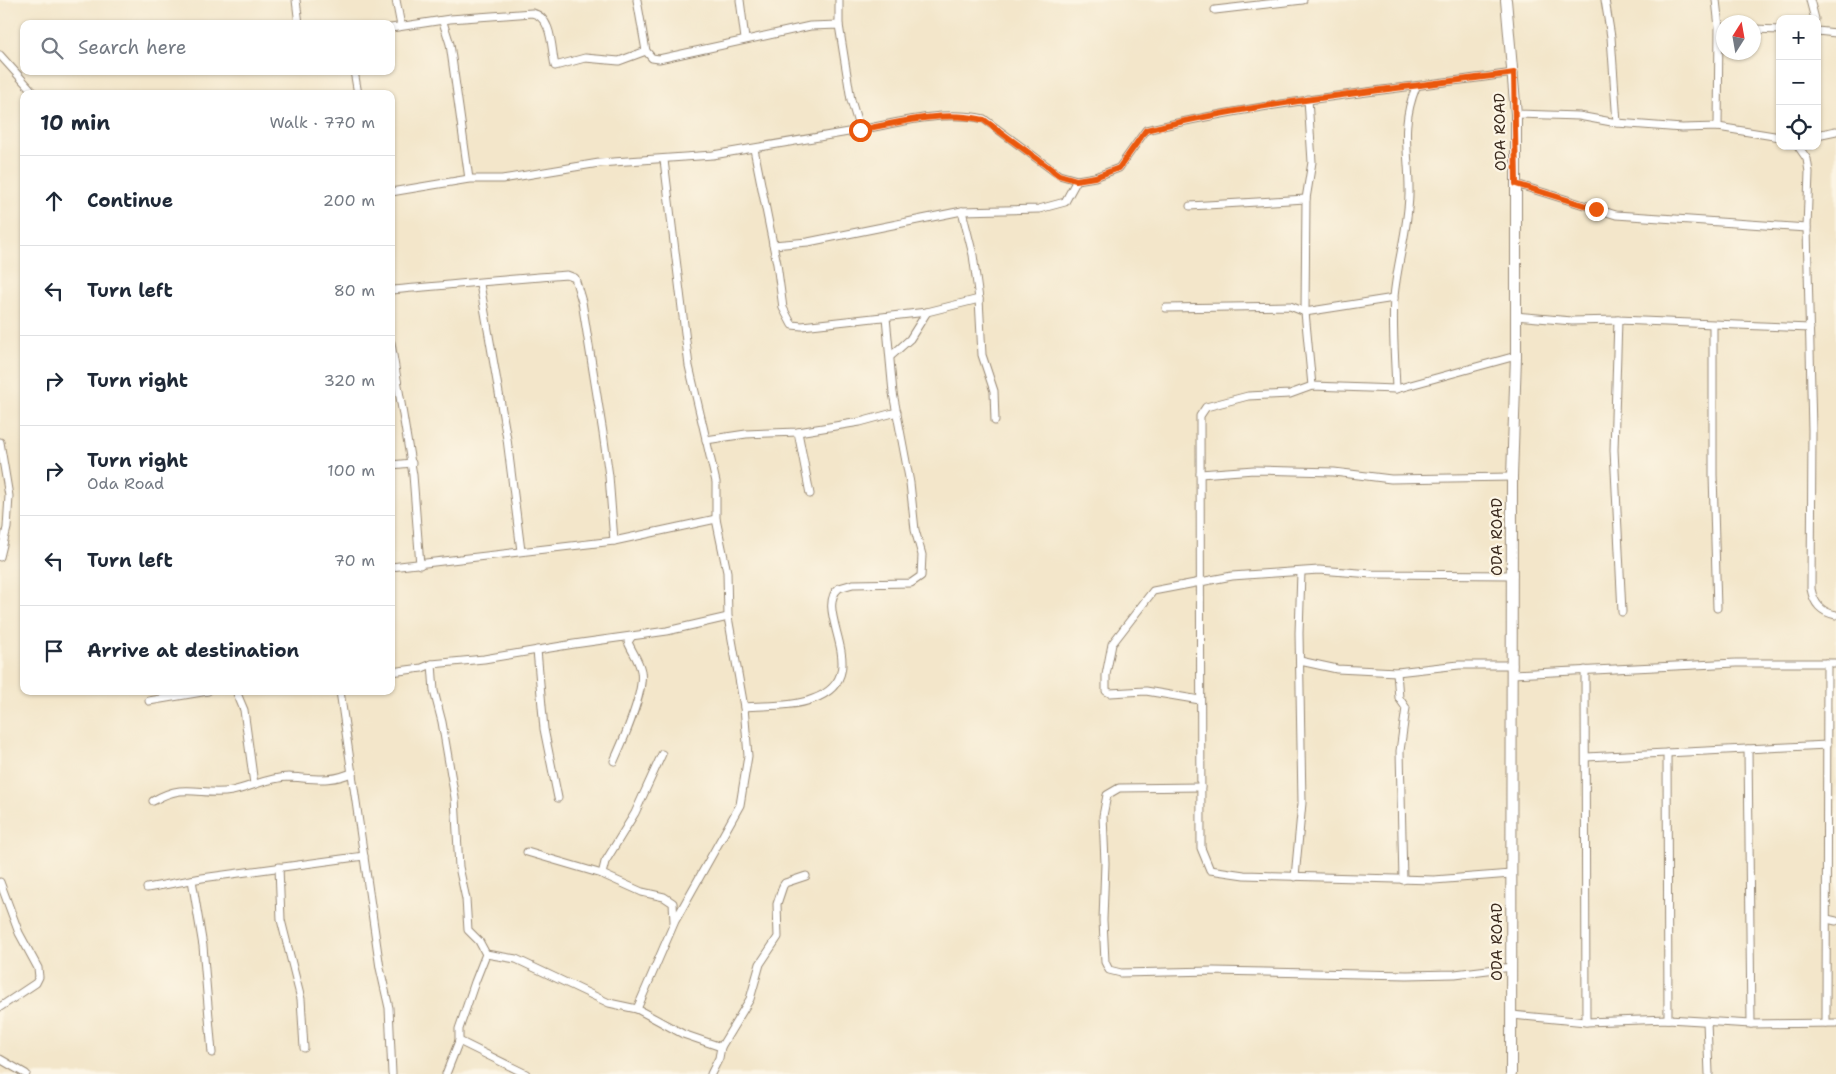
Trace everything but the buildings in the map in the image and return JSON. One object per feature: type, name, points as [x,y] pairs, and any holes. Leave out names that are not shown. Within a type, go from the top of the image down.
[{"type":"street","points":[[296,0],[298,20]]},
{"type":"street","points":[[396,0],[401,26]]},
{"type":"street","points":[[637,0],[646,51],[652,58],[668,59],[745,39],[823,24],[839,25]]},
{"type":"street","points":[[740,0],[745,39]]},
{"type":"street","points":[[839,0],[839,25],[851,100],[860,130]]},
{"type":"street","points":[[1216,10],[1303,0]]},
{"type":"street","name":"ODA ROAD","points":[[1506,0],[1514,73],[1516,114],[1516,356],[1512,477],[1511,1074]]},
{"type":"street","points":[[1605,0],[1611,37],[1617,123]]},
{"type":"street","points":[[1716,0],[1719,15]]},
{"type":"street","points":[[1810,0],[1812,15]]},
{"type":"street","points":[[395,27],[443,22],[450,19],[538,14],[549,32],[555,66],[585,58],[619,61],[646,51]]},
{"type":"street","points":[[443,22],[452,53],[470,179]]},
{"type":"street","points":[[1761,29],[1776,30]]},
{"type":"street","points":[[1821,32],[1836,33]]},
{"type":"street","points":[[0,55],[31,90]]},
{"type":"street","points":[[1718,127],[1720,60]]},
{"type":"street","points":[[395,191],[470,179],[502,179],[599,163],[664,160],[754,149],[908,121],[969,116],[984,120],[1059,175],[1076,180],[1095,177],[1119,168],[1146,130],[1308,98],[1416,87],[1514,73]]},
{"type":"street","points":[[355,75],[357,90]]},
{"type":"street","points":[[1396,389],[1394,298],[1409,194],[1405,138],[1406,120],[1408,104],[1416,87]]},
{"type":"street","points":[[1308,98],[1312,162],[1306,199],[1305,312],[1312,386]]},
{"type":"street","points":[[1516,114],[1579,116],[1617,123],[1682,128],[1718,127],[1776,136]]},
{"type":"street","points":[[1821,134],[1836,131]]},
{"type":"street","points":[[754,149],[783,308],[792,325],[927,312],[979,299]]},
{"type":"street","points":[[1800,150],[1806,159],[1809,172],[1807,228],[1810,328],[1811,589],[1816,604],[1820,609],[1836,615]]},
{"type":"street","points":[[637,1009],[674,921],[740,805],[748,756],[744,707],[728,617],[727,572],[716,519],[716,482],[689,366],[664,160]]},
{"type":"street","points":[[773,245],[808,242],[962,211],[1039,209],[1065,202],[1076,180]]},
{"type":"street","points":[[1516,184],[1616,215],[1807,228]]},
{"type":"street","points":[[1190,206],[1306,199]]},
{"type":"street","points":[[962,211],[973,256],[979,299],[982,355],[994,391],[995,421]]},
{"type":"street","points":[[395,290],[480,284],[506,278],[567,275],[575,278],[582,302],[603,433],[609,476],[614,541]]},
{"type":"street","points":[[480,284],[506,439],[522,551]]},
{"type":"street","points":[[1166,308],[1290,306],[1305,312],[1394,298]]},
{"type":"street","points":[[890,356],[910,339],[927,312]]},
{"type":"street","points":[[1515,316],[1572,321],[1618,320],[1810,328]]},
{"type":"street","points":[[744,707],[811,700],[829,691],[834,686],[843,665],[832,609],[832,599],[839,588],[854,584],[911,583],[918,580],[920,576],[922,555],[915,530],[910,483],[896,412],[886,317]]},
{"type":"street","points":[[1618,320],[1614,450],[1622,612]]},
{"type":"street","points":[[1713,325],[1713,475],[1717,608]]},
{"type":"street","points":[[1512,874],[1434,880],[1403,880],[1244,875],[1210,870],[1201,848],[1200,416],[1206,407],[1248,396],[1290,394],[1312,386],[1396,389],[1516,356]]},
{"type":"street","points":[[395,374],[412,463],[420,565]]},
{"type":"street","points":[[706,440],[746,434],[798,432],[860,422],[896,412]]},
{"type":"street","points":[[798,432],[810,494]]},
{"type":"street","points":[[0,442],[9,496],[7,528],[0,557]]},
{"type":"street","points":[[395,465],[412,463]]},
{"type":"street","points":[[1200,474],[1254,470],[1334,472],[1391,479],[1512,477]]},
{"type":"street","points":[[395,567],[614,541],[716,519]]},
{"type":"street","points":[[1200,700],[1146,691],[1110,693],[1106,691],[1112,644],[1148,596],[1157,590],[1199,584],[1232,576],[1319,570],[1372,574],[1513,575]]},
{"type":"street","points":[[1295,877],[1302,803],[1300,661],[1302,572]]},
{"type":"street","points":[[395,671],[422,668],[432,664],[484,659],[632,636],[687,627],[728,617]]},
{"type":"street","points":[[614,761],[631,722],[642,674],[639,663],[628,642],[632,636]]},
{"type":"street","points":[[537,650],[544,729],[558,798]]},
{"type":"street","points":[[1300,661],[1337,669],[1397,672],[1459,665],[1513,669],[1585,670],[1736,663],[1836,663]]},
{"type":"street","points":[[1826,1023],[1828,663]]},
{"type":"street","points":[[432,664],[434,691],[442,722],[455,798],[460,867],[466,899],[468,930],[479,941],[486,954],[459,1029],[459,1041],[446,1074]]},
{"type":"street","points":[[1585,670],[1586,1022]]},
{"type":"street","points":[[1397,672],[1399,698],[1406,708],[1400,751],[1403,880]]},
{"type":"street","points":[[149,701],[184,695]]},
{"type":"street","points":[[238,695],[244,710],[254,784]]},
{"type":"street","points":[[341,695],[380,968],[389,1008],[392,1074]]},
{"type":"street","points":[[1586,758],[1827,745]]},
{"type":"street","points":[[1748,748],[1751,1024]]},
{"type":"street","points":[[1667,753],[1668,1019]]},
{"type":"street","points":[[602,874],[605,862],[635,814],[662,754]]},
{"type":"street","points":[[153,801],[162,795],[187,789],[226,792],[289,777],[330,780],[344,777],[353,772]]},
{"type":"street","points":[[1201,788],[1119,788],[1107,795],[1103,816],[1105,862],[1103,920],[1105,962],[1109,970],[1121,973],[1213,971],[1406,975],[1455,974],[1512,967]]},
{"type":"street","points":[[527,852],[602,874],[642,892],[669,900],[673,903],[674,921]]},
{"type":"street","points":[[147,888],[279,867],[364,856]]},
{"type":"street","points":[[279,867],[281,920],[301,999],[304,1048]]},
{"type":"street","points":[[711,1074],[719,1058],[721,1047],[750,999],[760,964],[778,937],[777,904],[782,886],[785,883],[806,876]]},
{"type":"street","points":[[192,880],[203,946],[212,1053]]},
{"type":"street","points":[[0,882],[18,933],[38,968],[39,977],[36,983],[0,1007]]},
{"type":"street","points":[[1827,919],[1836,921]]},
{"type":"street","points":[[486,954],[516,959],[609,1003],[637,1009],[683,1034],[721,1047]]},
{"type":"street","points":[[1512,1015],[1586,1022],[1668,1019],[1751,1024],[1836,1023]]},
{"type":"street","points":[[1707,1021],[1709,1074]]},
{"type":"street","points":[[459,1041],[526,1074]]},
{"type":"street","points":[[0,1059],[26,1074]]},
{"type":"route","points":[[860,130],[899,122],[969,116],[984,120],[1059,175],[1076,180],[1107,174],[1119,168],[1128,158],[1142,132],[1166,125],[1308,98],[1416,87],[1514,73],[1516,184],[1596,209]]}]
